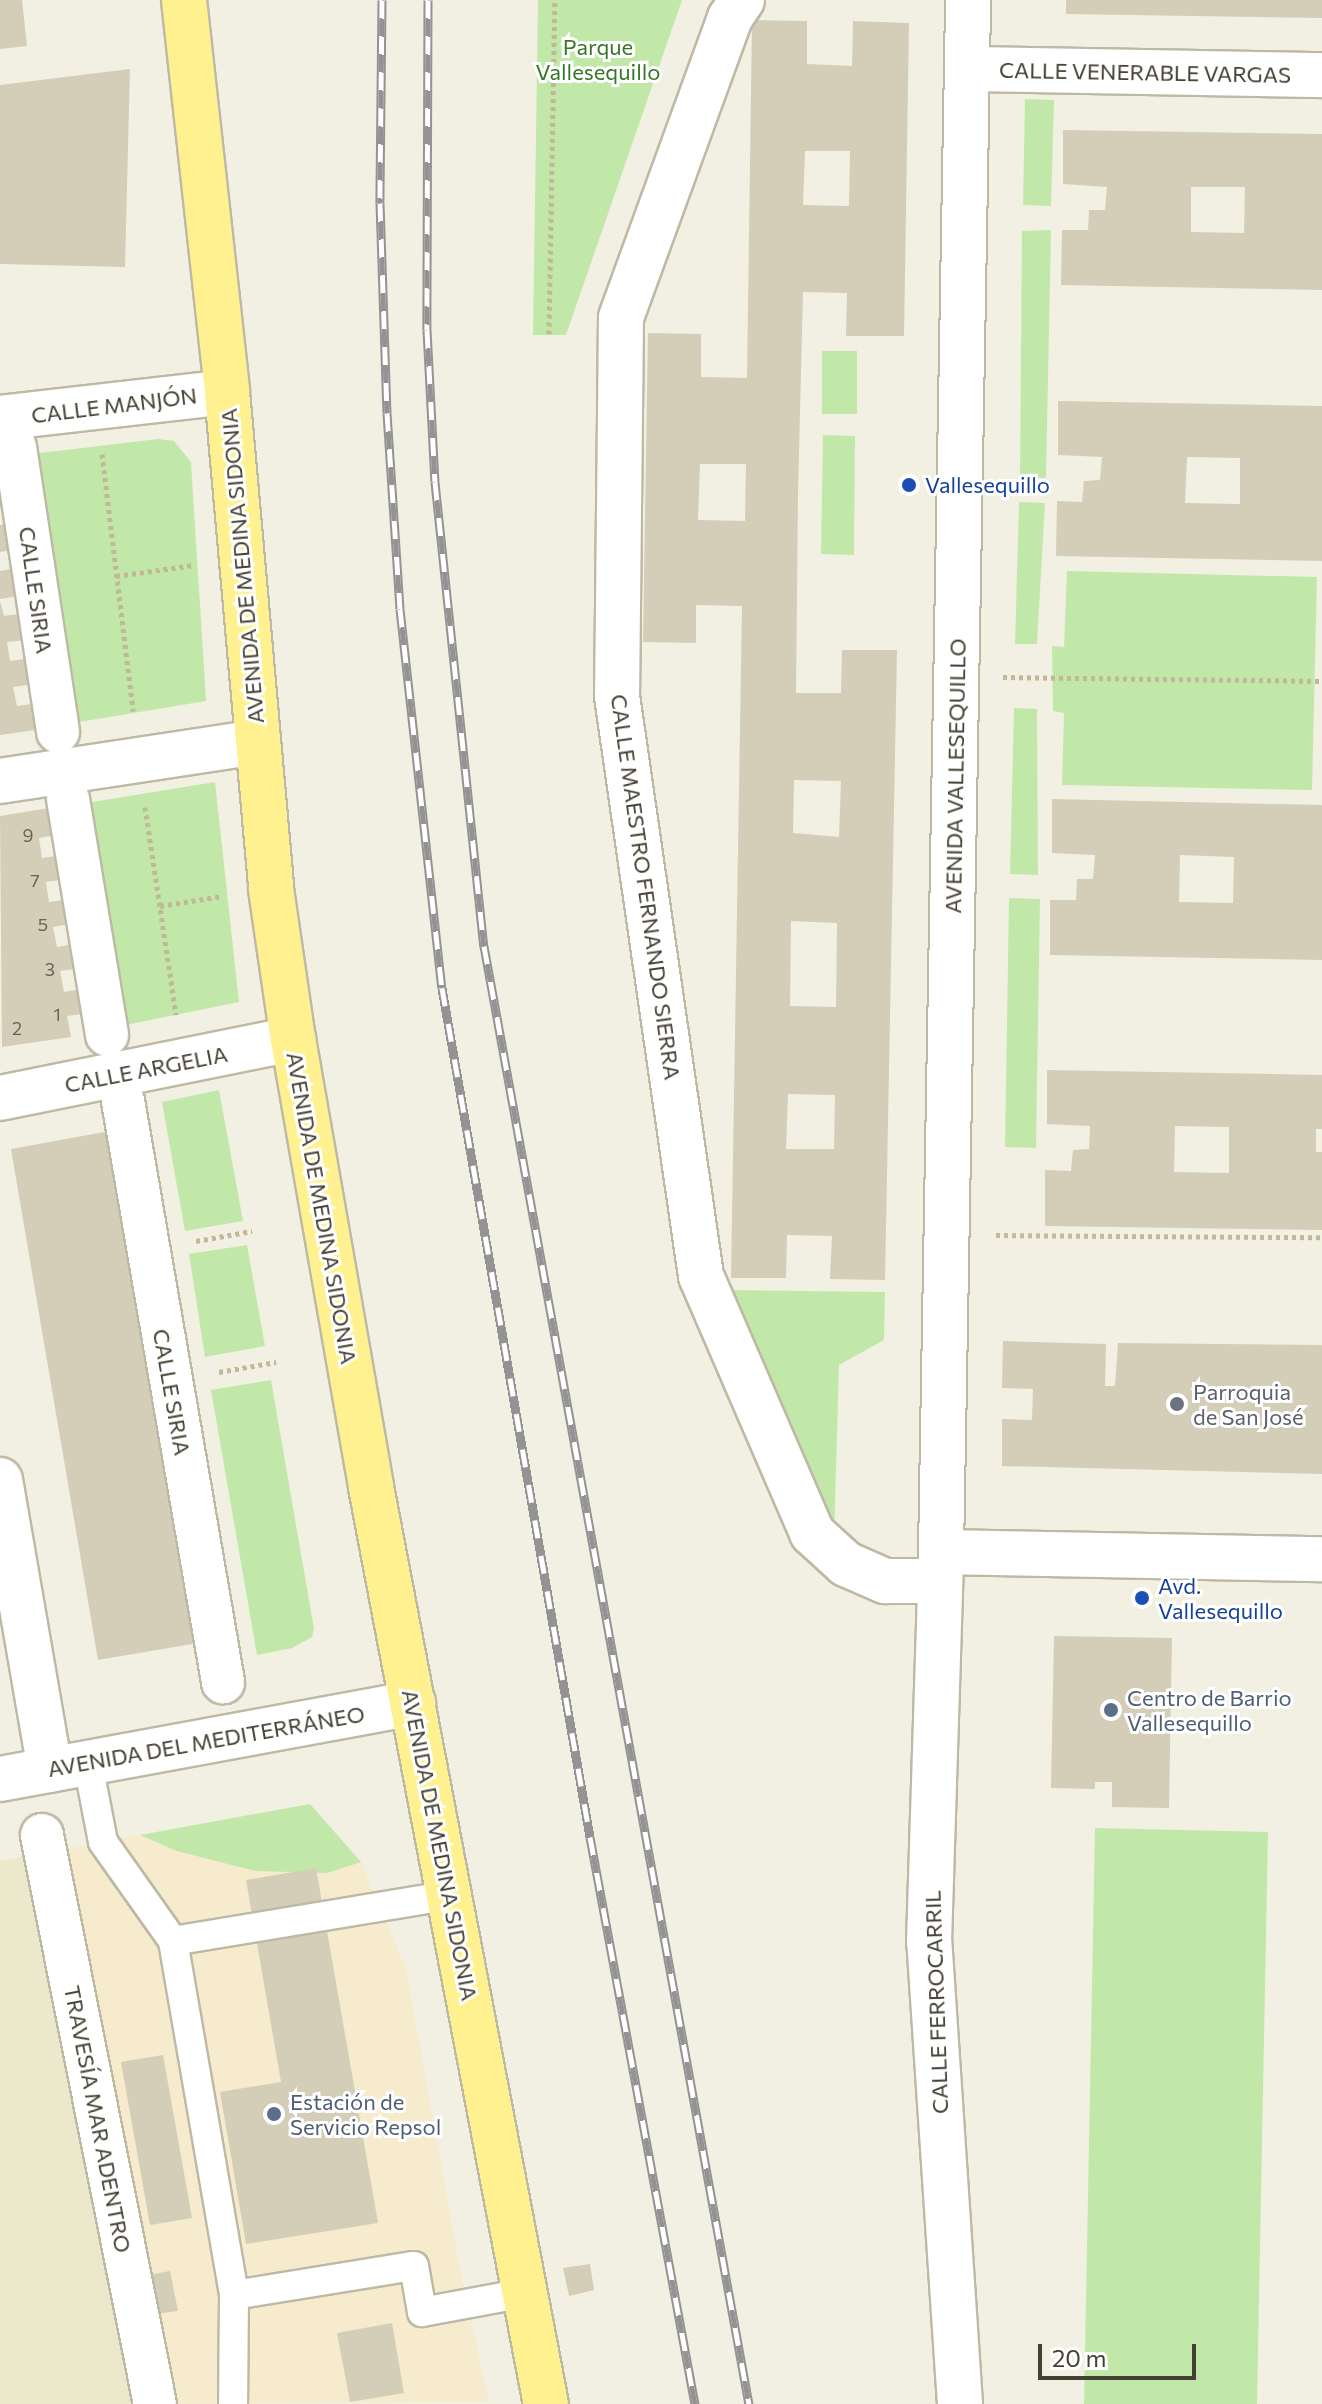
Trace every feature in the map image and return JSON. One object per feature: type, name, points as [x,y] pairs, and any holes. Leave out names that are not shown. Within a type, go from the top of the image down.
[{"type":"main road","name":"AVENIDA DE MEDINA SIDONIA","points":[[184,0],[227,392],[257,742],[293,1039],[413,1703],[546,2404]]},
{"type":"street","name":"CALLE MAESTRO FERNANDO SIERRA","points":[[742,0],[730,18],[621,318],[617,696],[701,1276],[812,1533],[846,1564],[885,1581],[941,1566],[1322,1559]]},
{"type":"street","name":"AVENIDA VALLESEQUILLO","points":[[941,1566],[968,0]]},
{"type":"street","name":"CALLE VENERABLE VARGAS","points":[[967,69],[1322,75]]},
{"type":"street","name":"CALLE MANJÓN","points":[[8,433],[227,392]]},
{"type":"street","name":"CALLE SIRIA","points":[[8,433],[58,732]]},
{"type":"street","points":[[0,781],[257,742]]},
{"type":"street","points":[[68,799],[107,1035]]},
{"type":"street","name":"CALLE ARGELIA","points":[[0,1098],[293,1039]]},
{"type":"street","name":"CALLE SIRIA","points":[[123,1101],[223,1682]]},
{"type":"street","points":[[0,1480],[69,1767]]},
{"type":"street","name":"CALLE FERROCARRIL","points":[[941,1566],[929,1942],[960,2404]]},
{"type":"street","name":"AVENIDA DEL MEDITERRÁNEO","points":[[0,1779],[413,1703]]},
{"type":"street","name":"TRAVESÍA MAR ADENTRO","points":[[42,1835],[155,2404]]},
{"type":"lane","points":[[69,1767],[103,1842],[173,1941],[234,2295],[233,2404]]},
{"type":"lane","points":[[173,1941],[450,1895]]},
{"type":"lane","points":[[234,2295],[414,2266],[422,2312],[525,2293]]},
{"type":"path","points":[[549,334],[555,0]]},
{"type":"path","points":[[100,438],[134,720]]},
{"type":"path","points":[[116,576],[206,564]]},
{"type":"path","points":[[1014,677],[1322,681]]},
{"type":"path","points":[[144,801],[177,1022]]},
{"type":"path","points":[[160,906],[237,894]]},
{"type":"path","points":[[1019,1235],[1322,1237]]},
{"type":"path","points":[[170,1380],[276,1362]]},
{"type":"shaded area","name":"Estación de Servicio Repsol","points":[[310,1804],[361,1862],[406,1969],[458,2259],[489,2402],[173,2404],[64,1849]]},
{"type":"shaded area","points":[[27,1856],[135,2404],[0,2404],[0,1861]]},
{"type":"green space","name":"Parque Vallesequillo","points":[[538,0],[682,0],[566,335],[533,335]]},
{"type":"green space","points":[[1025,99],[1054,100],[1051,206],[1023,205]]},
{"type":"green space","points":[[1051,230],[1046,478],[1020,477],[1022,231]]},
{"type":"green space","points":[[822,351],[857,351],[857,414],[822,414]]},
{"type":"green space","points":[[823,435],[855,436],[854,555],[821,554]]},
{"type":"green space","points":[[158,439],[174,441],[191,462],[206,701],[61,725],[23,455]]},
{"type":"green space","points":[[1019,502],[1045,503],[1037,644],[1015,644]]},
{"type":"green space","points":[[1067,571],[1317,577],[1312,790],[1062,785],[1064,713],[1053,711],[1052,646],[1064,647]]},
{"type":"green space","points":[[1014,708],[1037,709],[1038,875],[1010,874]]},
{"type":"green space","points":[[215,782],[239,1002],[111,1028],[74,805]]},
{"type":"green space","points":[[1009,898],[1040,899],[1036,1148],[1005,1147]]},
{"type":"green space","points":[[219,1090],[243,1221],[185,1231],[162,1102]]},
{"type":"green space","points":[[247,1245],[265,1346],[205,1357],[189,1254]]},
{"type":"green space","points":[[723,1290],[885,1292],[884,1340],[839,1365],[834,1540]]},
{"type":"green space","points":[[271,1380],[314,1629],[312,1637],[292,1648],[257,1655],[211,1390]]},
{"type":"green space","points":[[310,1804],[361,1862],[327,1873],[255,1871],[177,1851],[140,1835]]},
{"type":"green space","points":[[1095,1828],[1268,1832],[1257,2404],[1084,2404]]},
{"type":"building","points":[[0,0],[22,0],[27,46],[0,49]]},
{"type":"building","points":[[1066,0],[1322,0],[1322,18],[1066,14]]},
{"type":"building","points":[[752,20],[807,21],[807,64],[852,66],[853,21],[909,23],[904,336],[846,336],[847,293],[803,292],[798,494],[796,693],[841,693],[842,650],[897,650],[885,1280],[830,1279],[832,1236],[787,1235],[786,1278],[731,1278],[742,606],[696,605],[696,643],[643,642],[648,333],[701,334],[701,377],[747,378]],"holes":[[[805,151],[850,151],[849,206],[803,205]],[[700,464],[746,464],[745,521],[698,520]],[[794,780],[841,781],[839,837],[793,833]],[[791,921],[837,923],[836,1007],[790,1006]],[[788,1094],[835,1095],[834,1149],[786,1149]]]},
{"type":"building","points":[[130,69],[125,267],[0,264],[0,85]]},
{"type":"building","points":[[1063,130],[1322,134],[1322,290],[1061,285],[1062,230],[1088,230],[1089,210],[1105,210],[1107,187],[1063,184]],"holes":[[[1191,187],[1245,187],[1244,233],[1191,232]]]},
{"type":"building","points":[[1058,401],[1322,406],[1322,561],[1056,556],[1057,501],[1082,502],[1084,481],[1100,480],[1102,457],[1058,455]],"holes":[[[1187,457],[1240,458],[1240,504],[1185,503]]]},
{"type":"building","points":[[21,522],[24,548],[0,552],[0,525]]},
{"type":"building","points":[[27,566],[31,594],[0,599],[0,571]]},
{"type":"building","points":[[0,601],[4,616],[34,612],[37,639],[7,642],[10,661],[40,657],[43,683],[13,687],[17,706],[46,702],[50,728],[0,735]]},
{"type":"building","points":[[1052,799],[1322,805],[1322,960],[1050,955],[1050,900],[1076,900],[1077,879],[1093,879],[1095,855],[1052,853]],"holes":[[[1180,855],[1234,857],[1233,903],[1179,902]]]},
{"type":"building","points":[[62,806],[67,833],[39,838],[42,858],[70,854],[74,878],[46,882],[49,902],[77,898],[81,922],[53,927],[57,947],[84,942],[88,967],[60,971],[64,992],[92,987],[96,1012],[67,1016],[71,1037],[2,1047],[0,816]]},
{"type":"building","points":[[1047,1070],[1322,1075],[1322,1129],[1316,1129],[1316,1152],[1322,1152],[1322,1230],[1045,1226],[1045,1170],[1071,1171],[1073,1150],[1089,1149],[1090,1126],[1047,1124]],"holes":[[[1175,1126],[1229,1127],[1229,1173],[1174,1172]]]},
{"type":"building","points":[[110,1131],[198,1643],[98,1660],[11,1149]]},
{"type":"building","name":"Parroquia de San José","points":[[1003,1341],[1106,1344],[1105,1386],[1115,1386],[1118,1343],[1322,1345],[1322,1474],[1002,1466],[1002,1419],[1032,1420],[1033,1389],[1002,1388]]},
{"type":"building","name":"Centro de Barrio Vallesequillo","points":[[1054,1636],[1172,1638],[1169,1808],[1112,1807],[1112,1782],[1095,1782],[1095,1789],[1051,1788]]},
{"type":"building","points":[[316,1868],[378,2223],[246,2244],[220,2092],[281,2082],[246,1880]]},
{"type":"building","points":[[163,2055],[192,2218],[150,2225],[121,2062]]},
{"type":"building","points":[[590,2264],[594,2290],[569,2296],[563,2268]]},
{"type":"building","points":[[170,2271],[178,2311],[155,2314],[147,2275]]},
{"type":"building","points":[[392,2323],[404,2393],[350,2402],[337,2333]]},
{"type":"railway","points":[[382,0],[380,203],[387,413],[400,609],[442,988],[590,1837],[695,2404]]},
{"type":"railway","points":[[428,0],[427,330],[435,482],[484,946],[749,2404]]},
{"type":"place","name":"Vallesequillo","points":[[909,485]]},
{"type":"place","name":"Parroquia de San José","points":[[1177,1404]]},
{"type":"place","name":"Avd. Vallesequillo","points":[[1142,1598]]},
{"type":"place","name":"Centro de Barrio Vallesequillo","points":[[1111,1710]]},
{"type":"place","name":"Estación de Servicio Repsol","points":[[274,2114]]}]
